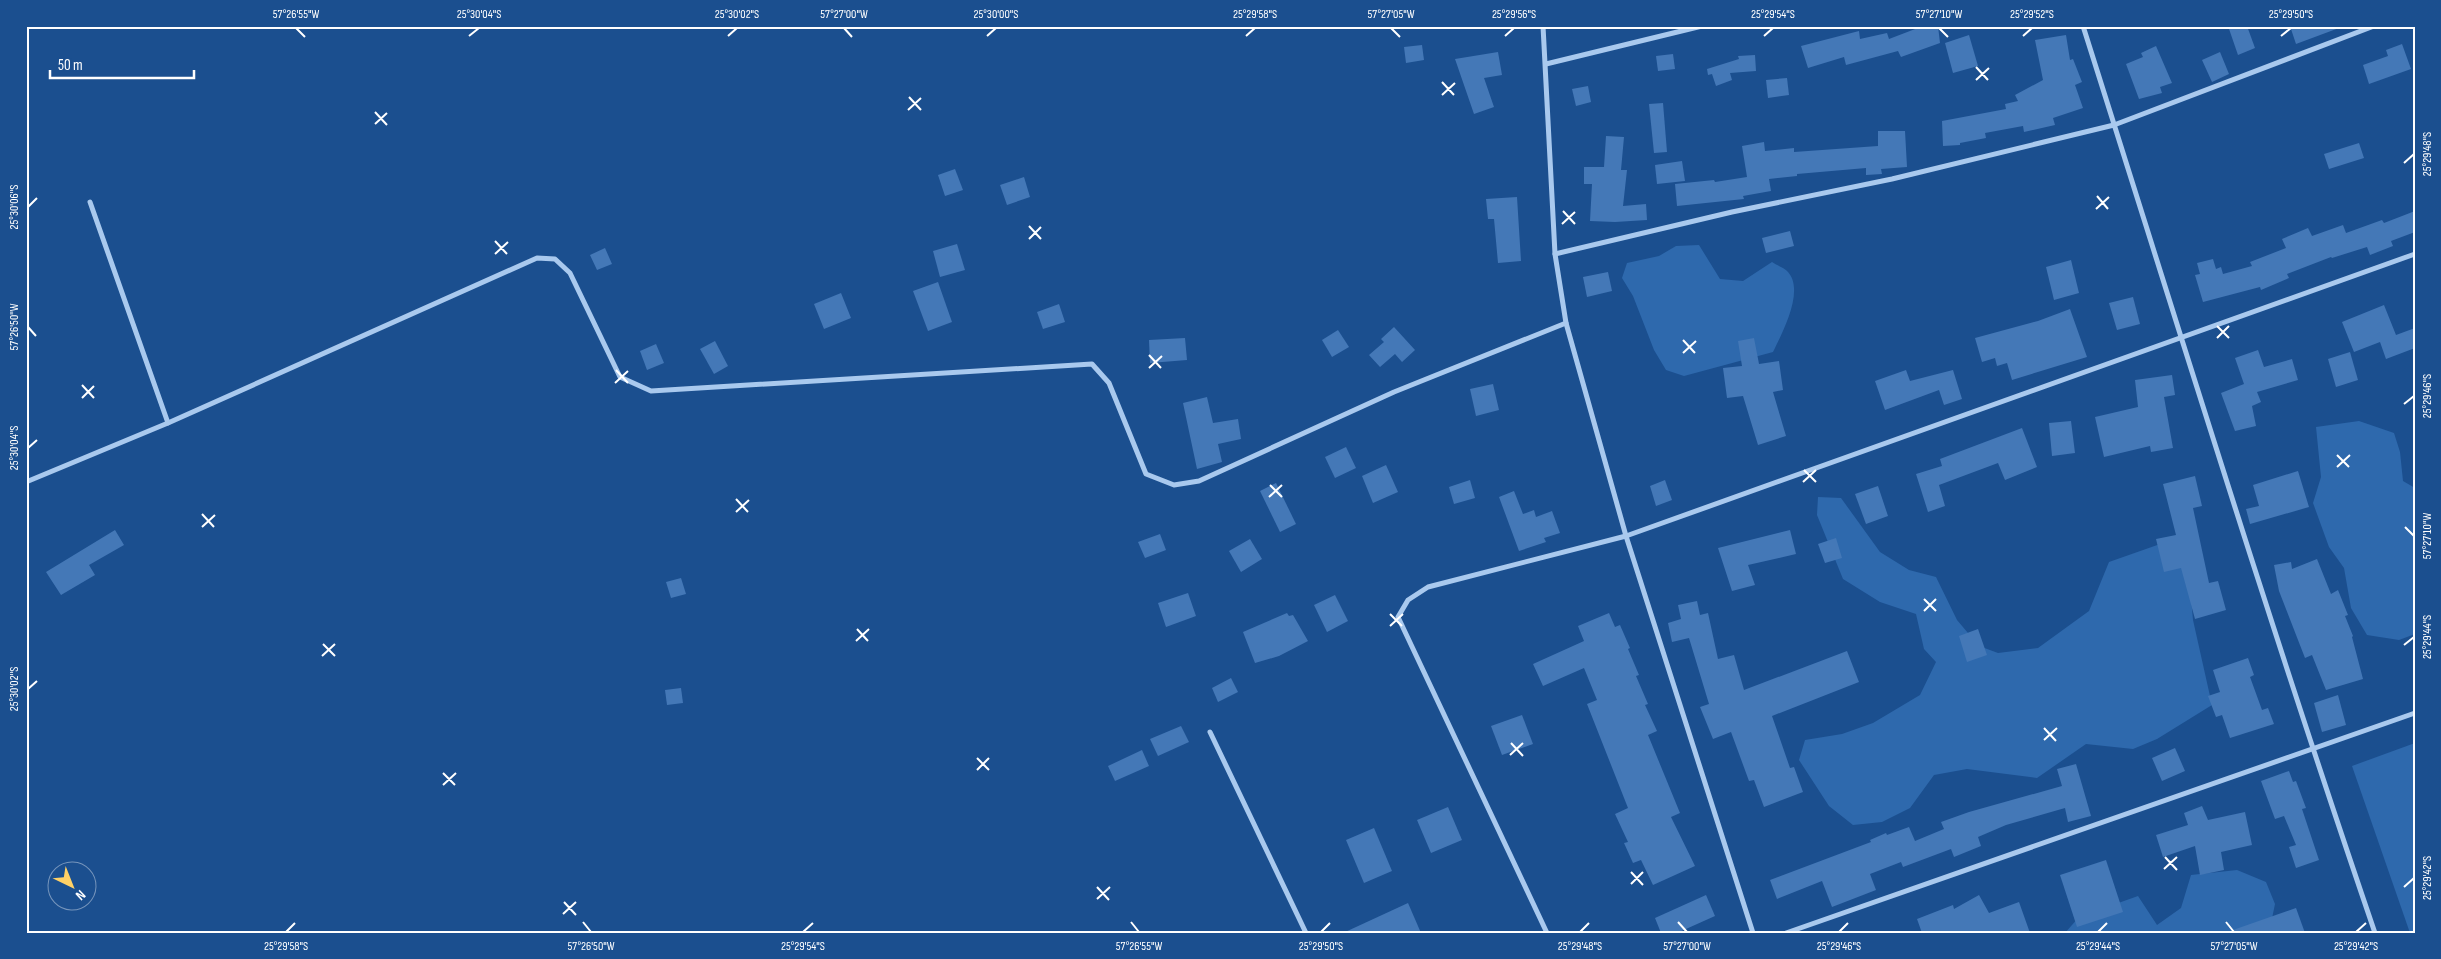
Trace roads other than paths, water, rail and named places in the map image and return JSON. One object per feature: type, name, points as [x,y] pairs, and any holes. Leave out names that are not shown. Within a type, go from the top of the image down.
[{"type":"street","points":[[1543,26],[1555,254],[1566,323],[1626,536],[1753,933]]},
{"type":"street","points":[[1546,64],[1702,26]]},
{"type":"street","points":[[2083,26],[2179,336],[2312,749],[2375,933]]},
{"type":"street","points":[[1555,254],[1732,212],[1892,180],[2114,125],[2374,26]]},
{"type":"street","points":[[90,202],[168,423]]},
{"type":"street","points":[[1547,933],[1398,617],[1408,600],[1428,587],[1626,536],[2179,336],[2415,254]]},
{"type":"street","points":[[26,482],[168,423],[538,258],[555,259],[570,273],[620,378],[651,391],[1092,364],[1109,383],[1146,474],[1174,485],[1199,481],[1394,392],[1566,323]]},
{"type":"street","points":[[1786,933],[2415,713]]},
{"type":"street","points":[[1210,732],[1306,933]]}]
